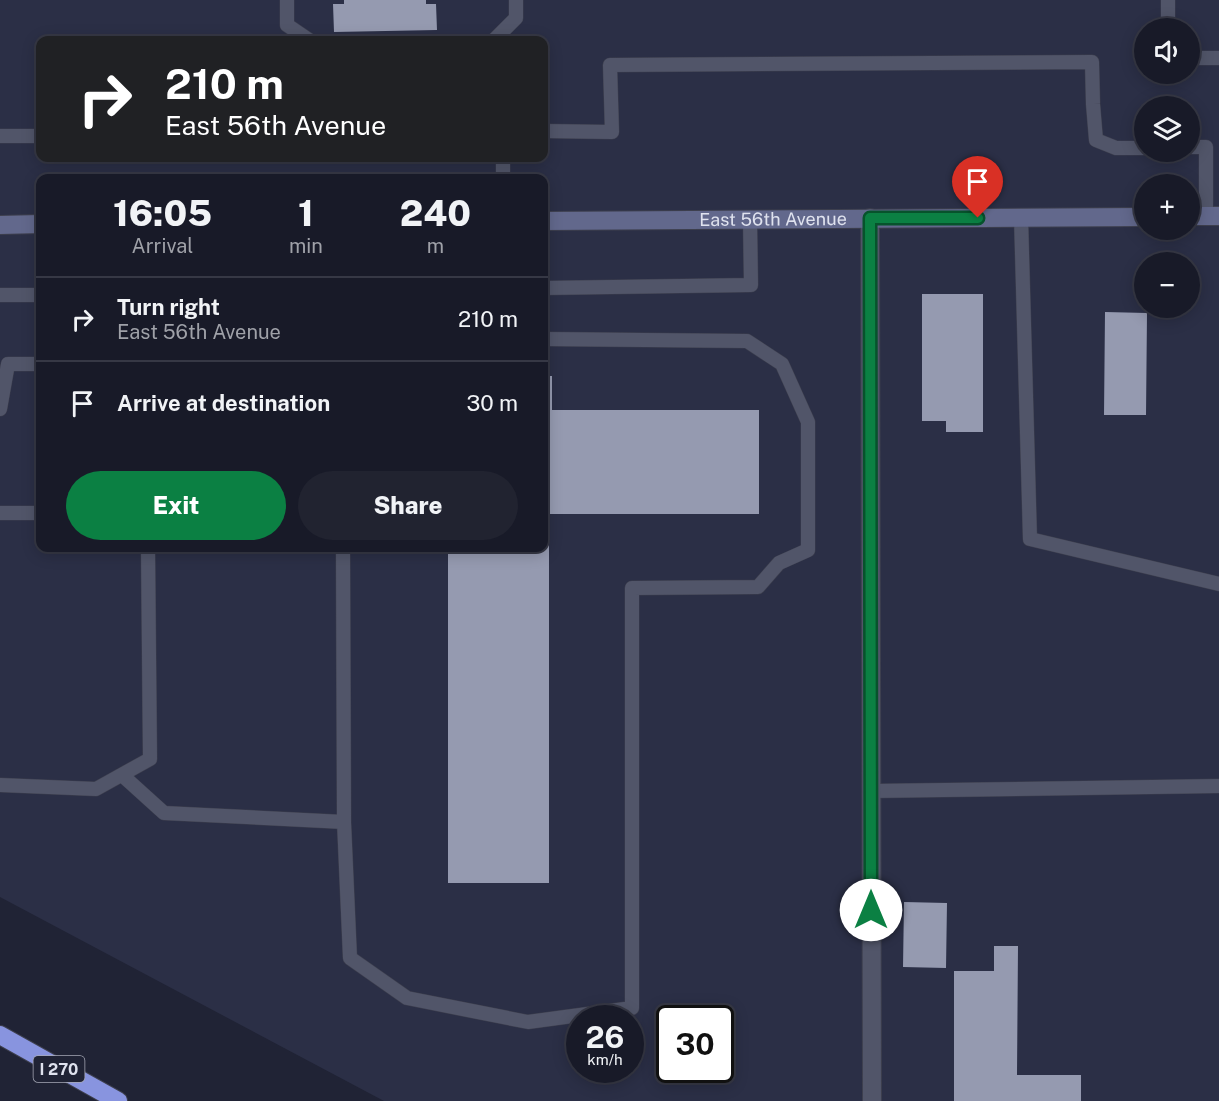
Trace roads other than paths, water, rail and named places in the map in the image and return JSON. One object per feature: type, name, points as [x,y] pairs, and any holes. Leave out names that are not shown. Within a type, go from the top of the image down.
[{"type":"highway","name":"I 270","points":[[0,1035],[118,1101]]},
{"type":"main road","name":"East 56th Avenue","points":[[548,221],[1134,217]]},
{"type":"main road","points":[[0,225],[36,224]]},
{"type":"street","points":[[870,218],[872,1101]]},
{"type":"lane","points":[[287,0],[287,25],[303,36]]},
{"type":"lane","points":[[498,36],[516,18],[516,0]]},
{"type":"lane","points":[[1168,0],[1168,18]]},
{"type":"lane","points":[[1200,58],[1219,58]]},
{"type":"lane","points":[[548,131],[612,132],[610,65],[1092,62],[1096,140],[1116,148],[1134,148]]},
{"type":"lane","points":[[0,136],[36,136]]},
{"type":"lane","points":[[1200,147],[1206,147],[1205,216]]},
{"type":"lane","points":[[1021,217],[1030,539],[1219,584]]},
{"type":"lane","points":[[548,288],[751,285],[750,219]]},
{"type":"lane","points":[[0,295],[36,295]]},
{"type":"lane","points":[[342,552],[344,822],[350,958],[407,998],[528,1022],[632,1008],[632,588],[758,586],[779,563],[808,550],[808,422],[782,364],[747,341],[548,339]]},
{"type":"lane","points":[[0,409],[8,364],[36,364]]},
{"type":"lane","points":[[0,513],[36,513]]},
{"type":"lane","points":[[0,785],[96,789],[150,759],[148,552]]},
{"type":"lane","points":[[122,775],[164,813],[344,822]]},
{"type":"lane","points":[[871,790],[1219,786]]}]
